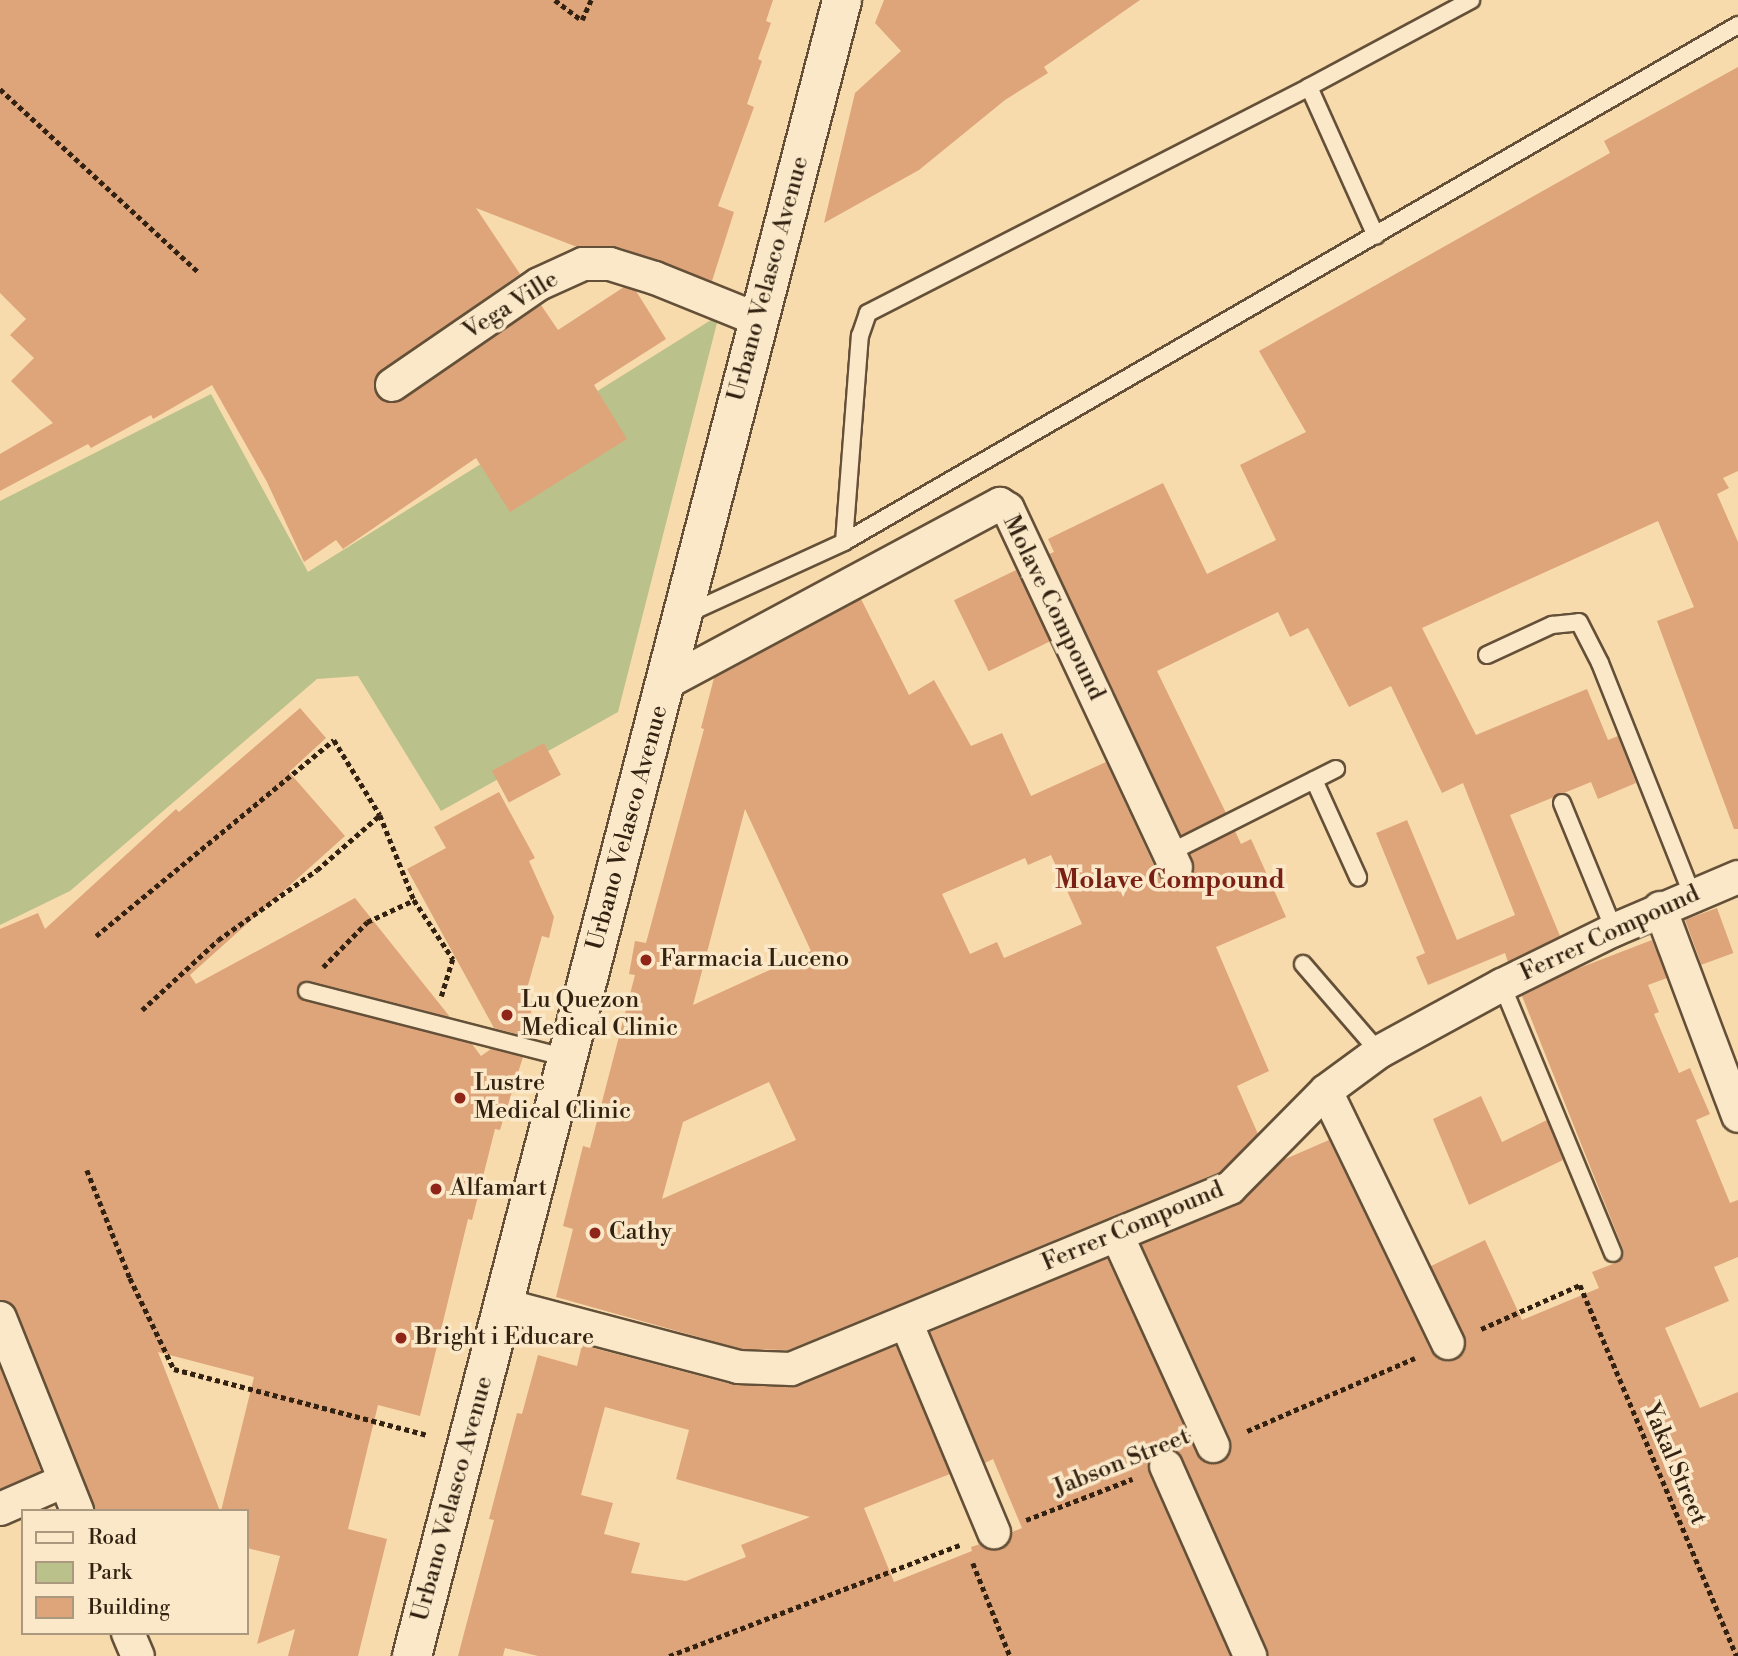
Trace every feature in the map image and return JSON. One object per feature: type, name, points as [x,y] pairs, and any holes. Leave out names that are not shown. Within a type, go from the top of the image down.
[{"type":"main road","name":"Urbano Velasco Avenue","points":[[412,1656],[842,0]]},
{"type":"street","name":"Vega Ville","points":[[392,385],[539,284],[583,264],[610,264],[655,278],[759,320]]},
{"type":"street","name":"Molave Compound","points":[[666,683],[1000,504],[1008,509],[1172,860]]},
{"type":"street","name":"Ferrer Compound","points":[[504,1305],[738,1367],[790,1369],[1230,1188],[1326,1091],[1379,1052],[1502,985],[1614,930],[1692,894],[1738,877]]},
{"type":"street","points":[[1660,908],[1738,1116]]},
{"type":"street","points":[[1326,1091],[1448,1343]]},
{"type":"street","points":[[1117,1235],[1213,1446]]},
{"type":"street","points":[[0,1318],[76,1509]]},
{"type":"street","points":[[906,1322],[994,1532]]},
{"type":"street","points":[[1166,1466],[1250,1656]]},
{"type":"street","points":[[0,1509],[64,1481]]},
{"type":"street","points":[[129,1635],[138,1656]]},
{"type":"lane","points":[[844,542],[860,336],[868,313],[1309,87],[1471,0]]},
{"type":"lane","points":[[682,617],[844,542],[1738,25]]},
{"type":"lane","points":[[1309,87],[1376,236]]},
{"type":"lane","points":[[1487,654],[1552,625],[1579,622],[1600,663],[1692,894]]},
{"type":"lane","points":[[1172,860],[1336,769]]},
{"type":"lane","points":[[1314,780],[1358,877]]},
{"type":"lane","points":[[1562,803],[1614,930]]},
{"type":"lane","points":[[1303,964],[1379,1052]]},
{"type":"lane","points":[[1502,985],[1613,1254]]},
{"type":"lane","points":[[307,991],[568,1058]]},
{"type":"path","points":[[555,0],[582,20],[591,0]]},
{"type":"path","points":[[0,89],[198,272]]},
{"type":"path","points":[[96,936],[334,740],[380,815],[414,900],[453,959],[434,1023]]},
{"type":"path","points":[[142,1010],[218,940],[317,870],[380,815]]},
{"type":"path","points":[[307,991],[316,973],[367,922],[414,900]]},
{"type":"path","points":[[87,1170],[130,1278],[174,1368],[467,1446]]},
{"type":"path","name":"Jabson Street","points":[[1213,1446],[1580,1285]]},
{"type":"path","name":"Yakal Street","points":[[1580,1285],[1737,1656]]},
{"type":"path","name":"Jabson Street","points":[[669,1656],[1166,1466]]},
{"type":"path","points":[[965,1543],[1010,1656]]},
{"type":"green space","points":[[719,315],[618,712],[441,811],[358,676],[317,679],[70,891],[0,925],[0,501],[211,394],[308,572]]},
{"type":"building","points":[[0,0],[773,0],[766,21],[771,23],[758,59],[762,61],[747,104],[754,107],[718,206],[734,212],[712,281],[615,246],[577,247],[476,208],[520,274],[382,370],[375,378],[377,396],[393,403],[402,400],[541,305],[558,330],[624,287],[636,291],[666,339],[594,385],[627,439],[510,512],[476,458],[343,549],[336,540],[304,562],[267,482],[212,385],[153,419],[151,415],[91,448],[88,444],[0,491],[0,454],[53,423],[11,381],[34,358],[10,335],[26,319],[0,293]]},
{"type":"building","points":[[884,0],[1140,0],[1044,67],[1048,73],[1005,100],[919,170],[824,223],[855,93],[901,51],[875,23]]},
{"type":"building","points":[[1738,67],[1738,471],[1723,478],[1729,488],[1717,494],[1738,542],[1738,829],[1734,829],[1657,621],[1694,607],[1658,521],[1422,628],[1476,735],[1587,689],[1608,740],[1618,736],[1636,783],[1598,799],[1591,782],[1510,815],[1560,936],[1508,962],[1505,953],[1428,985],[1416,957],[1425,953],[1376,833],[1407,820],[1457,940],[1515,915],[1463,783],[1442,793],[1391,686],[1349,707],[1308,628],[1290,637],[1278,612],[1157,671],[1226,813],[1181,835],[1049,554],[1054,552],[1048,539],[1163,483],[1207,574],[1276,540],[1240,465],[1306,432],[1259,351],[1610,153],[1604,141]]},
{"type":"building","points":[[1016,570],[1051,641],[989,671],[954,600]]},
{"type":"building","points":[[861,599],[909,695],[934,680],[971,746],[1002,733],[1031,796],[1106,762],[1159,876],[1166,883],[1183,885],[1191,879],[1194,869],[1190,854],[1235,831],[1241,844],[1251,839],[1286,917],[1216,947],[1269,1071],[1237,1086],[1258,1134],[1220,1172],[788,1350],[741,1349],[556,1297],[573,1229],[563,1226],[583,1146],[590,1148],[635,975],[629,974],[635,941],[646,943],[704,729],[701,728],[714,678]],"holes":[[[745,809],[811,951],[693,1005]],[[1051,855],[1082,924],[1004,958],[997,942],[970,954],[942,894],[1025,858],[1028,865]],[[769,1082],[796,1140],[662,1199],[683,1122]]]},
{"type":"building","points":[[300,708],[326,738],[289,772],[345,836],[190,975],[196,984],[355,898],[450,1017],[310,981],[304,981],[297,988],[300,999],[472,1044],[481,1056],[491,1049],[523,1057],[500,1130],[495,1129],[472,1220],[468,1219],[420,1416],[378,1405],[348,1529],[387,1539],[358,1656],[288,1656],[295,1629],[257,1644],[280,1556],[248,1548],[248,1509],[221,1509],[254,1377],[158,1352],[219,1509],[94,1509],[17,1311],[11,1303],[0,1300],[0,929],[38,913],[45,929],[176,809],[179,812]]},
{"type":"building","points":[[544,743],[561,775],[509,802],[492,771]]},
{"type":"building","points":[[499,792],[535,858],[529,861],[554,917],[549,938],[542,936],[524,999],[534,1002],[524,1036],[494,1028],[407,869],[446,848],[434,827]]},
{"type":"building","points":[[1717,908],[1733,953],[1701,965],[1685,920]]},
{"type":"building","points":[[1652,940],[1667,978],[1648,985],[1659,1012],[1654,1014],[1679,1073],[1690,1068],[1710,1114],[1696,1120],[1730,1203],[1738,1200],[1738,1257],[1714,1267],[1729,1301],[1665,1328],[1700,1408],[1738,1392],[1738,1656],[1268,1656],[1183,1459],[1176,1451],[1167,1448],[1151,1456],[1149,1473],[1230,1656],[538,1656],[505,1648],[503,1656],[458,1656],[494,1520],[489,1519],[517,1413],[522,1414],[538,1355],[577,1366],[582,1345],[734,1385],[790,1387],[896,1346],[950,1474],[864,1508],[894,1582],[972,1551],[971,1547],[980,1544],[991,1550],[1002,1549],[1009,1543],[1012,1532],[1022,1528],[993,1459],[985,1463],[930,1332],[1107,1258],[1197,1454],[1211,1464],[1220,1463],[1231,1448],[1230,1438],[1141,1244],[1237,1205],[1283,1160],[1329,1140],[1431,1351],[1438,1359],[1457,1359],[1464,1353],[1466,1344],[1431,1266],[1485,1240],[1522,1320],[1599,1288],[1592,1272],[1618,1262],[1623,1255],[1623,1249],[1522,996],[1574,970]],"holes":[[[605,1407],[689,1430],[676,1479],[810,1517],[741,1545],[746,1557],[686,1581],[631,1573],[640,1543],[604,1534],[613,1503],[581,1495]]]},
{"type":"building","points":[[1481,1096],[1502,1142],[1547,1120],[1563,1160],[1469,1205],[1433,1119]]},
{"type":"building","points":[[0,1368],[41,1471],[0,1489]]},
{"type":"place","name":"Farmacia Luceno","points":[[646,960]]},
{"type":"place","name":"Lu Quezon Medical Clinic","points":[[507,1015]]},
{"type":"place","name":"Lustre Medical Clinic","points":[[460,1098]]},
{"type":"place","name":"Alfamart","points":[[436,1189]]},
{"type":"place","name":"Cathy","points":[[595,1233]]},
{"type":"place","name":"Bright i Educare","points":[[401,1338]]},
{"type":"district","name":"Molave Compound","points":[[1170,881]]}]
